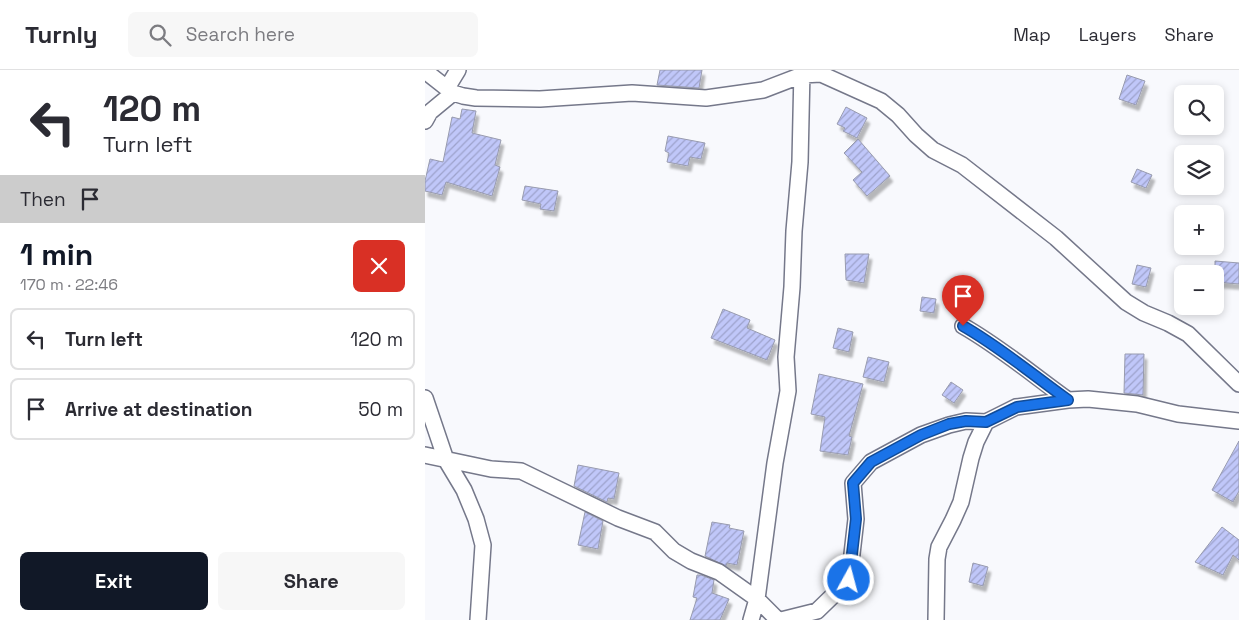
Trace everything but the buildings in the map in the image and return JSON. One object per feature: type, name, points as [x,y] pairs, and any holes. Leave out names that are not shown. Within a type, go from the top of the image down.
[{"type":"street","points":[[425,121],[430,112],[450,91],[458,70]]},
{"type":"street","points":[[425,71],[450,91],[476,98],[540,99],[632,93],[706,98],[763,90],[802,72],[821,74],[881,101],[933,150],[961,165],[1056,238],[1126,302],[1144,313],[1189,334],[1239,384]]},
{"type":"street","points":[[751,620],[757,599],[775,463],[788,391],[786,357],[800,162],[802,72]]},
{"type":"street","points":[[963,326],[991,342],[1016,363],[1068,400]]},
{"type":"street","points":[[425,398],[446,460],[470,504],[483,545],[478,620]]},
{"type":"street","points":[[425,455],[491,469],[521,471],[619,518],[655,532],[674,551],[691,561],[719,572],[757,599],[780,620],[817,611],[849,580],[856,519],[853,483],[871,462],[921,435],[949,424],[966,421],[986,422],[1017,407],[1088,399],[1137,404],[1178,414],[1239,421]]},
{"type":"street","points":[[937,620],[937,559],[939,547],[961,502],[976,442],[986,422]]},
{"type":"route","points":[[849,580],[856,519],[853,483],[871,462],[921,435],[949,424],[966,421],[986,422],[1017,407],[1068,400],[1016,363],[991,342],[963,326]]}]
